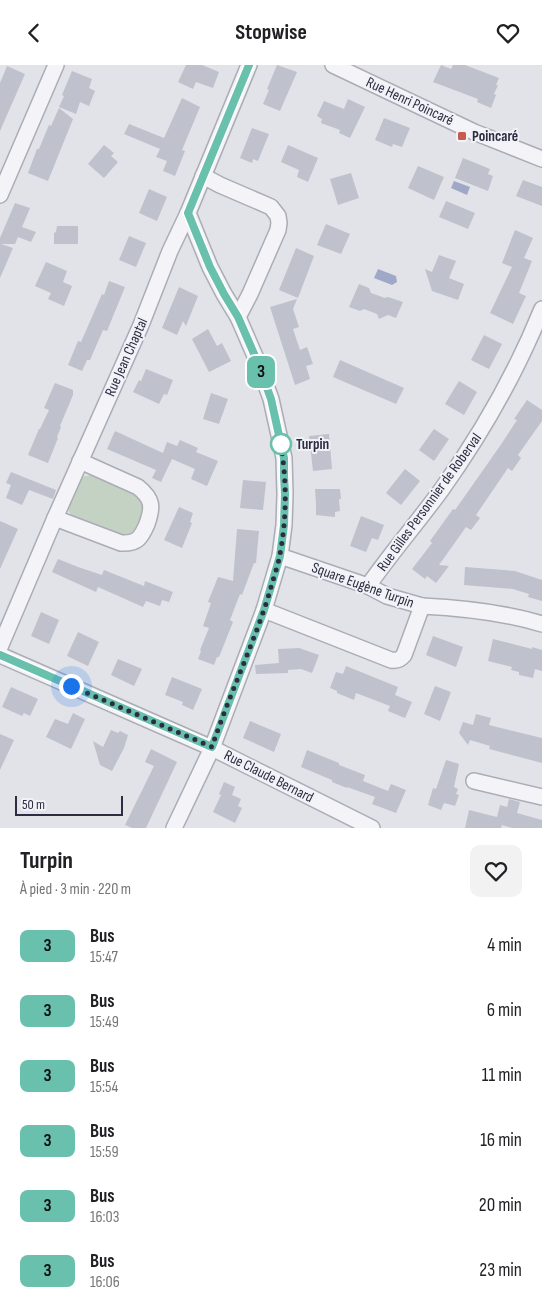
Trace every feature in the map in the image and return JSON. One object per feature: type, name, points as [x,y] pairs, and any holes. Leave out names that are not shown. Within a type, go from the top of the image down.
[{"type":"street","points":[[0,195],[56,65]]},
{"type":"street","name":"Rue Jean Chaptal","points":[[0,647],[55,517],[141,325],[170,251],[188,213],[249,65]]},
{"type":"street","name":"Rue Henri Poincaré","points":[[333,65],[474,132],[542,159]]},
{"type":"street","points":[[203,176],[271,207],[278,216],[278,230],[238,317]]},
{"type":"street","points":[[174,828],[212,747],[264,610],[280,556],[285,494],[284,458],[271,399],[238,317],[210,267],[188,213]]},
{"type":"street","name":"Rue Gilles Personnier de Roberval","points":[[368,586],[442,489],[474,442],[508,382],[542,311]]},
{"type":"street","points":[[55,517],[121,543],[133,542],[142,535],[151,513],[150,500],[146,493],[138,487],[80,461]]},
{"type":"street","name":"Square Eugène Turpin","points":[[264,610],[397,661],[404,655],[422,606],[387,596],[368,586],[280,556]]},
{"type":"street","points":[[422,606],[495,613],[515,616],[542,624]]},
{"type":"street","name":"Rue Claude Bernard","points":[[0,655],[212,747],[372,828]]},
{"type":"street","points":[[474,781],[542,797]]},
{"type":"green space","points":[[90,475],[138,492],[146,504],[136,530],[127,535],[120,536],[73,517],[68,509],[71,498],[82,477]]},
{"type":"water","points":[[454,181],[470,187],[467,195],[451,188]]},
{"type":"water","points":[[378,269],[396,276],[397,282],[392,285],[374,278]]},
{"type":"building","points":[[186,65],[202,65],[219,72],[213,88],[196,82],[193,89],[178,82]]},
{"type":"building","points":[[277,65],[297,72],[280,111],[263,104]]},
{"type":"building","points":[[441,65],[451,69],[453,65],[465,65],[499,78],[491,108],[477,102],[478,99],[433,82]]},
{"type":"building","points":[[7,66],[25,74],[0,131],[0,83]]},
{"type":"building","points":[[72,71],[92,79],[89,88],[95,91],[89,106],[80,102],[76,114],[59,107]]},
{"type":"building","points":[[182,98],[200,107],[182,150],[185,151],[175,176],[163,171],[167,161],[156,157],[160,149],[124,134],[129,124],[164,138]]},
{"type":"building","points":[[348,99],[365,107],[350,138],[339,133],[340,130],[321,123],[322,119],[317,116],[324,101],[344,109]]},
{"type":"building","points":[[59,108],[73,119],[48,181],[28,173],[37,149],[39,149],[49,125],[51,126]]},
{"type":"building","points":[[384,118],[410,128],[402,147],[393,144],[392,147],[375,140]]},
{"type":"building","points":[[252,128],[269,134],[258,161],[253,159],[252,163],[240,158]]},
{"type":"building","points":[[104,145],[114,153],[111,156],[118,162],[104,178],[88,164]]},
{"type":"building","points":[[288,145],[318,158],[308,182],[297,177],[299,170],[281,162]]},
{"type":"building","points":[[463,158],[490,169],[488,174],[493,176],[488,191],[455,178]]},
{"type":"building","points":[[418,166],[444,177],[434,200],[408,188]]},
{"type":"building","points":[[351,173],[359,198],[338,205],[330,179]]},
{"type":"building","points":[[523,180],[542,187],[542,206],[516,196]]},
{"type":"building","points":[[149,189],[167,197],[157,221],[139,213]]},
{"type":"building","points":[[446,201],[475,213],[468,229],[439,217]]},
{"type":"building","points":[[15,203],[30,208],[22,227],[36,232],[31,242],[18,237],[15,244],[1,244],[13,248],[0,278],[0,238]]},
{"type":"building","points":[[326,224],[350,234],[341,254],[317,245]]},
{"type":"building","points":[[57,226],[78,226],[78,244],[54,244],[54,233]]},
{"type":"building","points":[[515,230],[533,238],[524,258],[532,261],[519,293],[526,296],[513,324],[490,313],[512,267],[502,263]]},
{"type":"building","points":[[129,236],[146,243],[136,267],[119,260]]},
{"type":"building","points":[[296,248],[314,256],[298,298],[279,290]]},
{"type":"building","points":[[439,255],[456,261],[449,278],[464,284],[458,300],[432,291],[425,269],[432,272]]},
{"type":"building","points":[[46,262],[67,271],[63,282],[72,286],[64,306],[48,299],[51,293],[35,286]]},
{"type":"building","points":[[109,281],[125,287],[107,331],[103,330],[90,360],[87,360],[82,371],[68,365],[78,341],[81,342],[102,294],[104,295]]},
{"type":"building","points":[[359,284],[369,288],[371,293],[403,302],[396,318],[388,315],[379,319],[377,314],[364,309],[360,311],[349,307]]},
{"type":"building","points":[[179,287],[198,296],[186,326],[183,321],[177,335],[162,328]]},
{"type":"building","points":[[297,299],[293,309],[299,327],[293,329],[300,350],[307,347],[313,364],[306,366],[310,379],[295,385],[270,307]]},
{"type":"building","points":[[208,329],[217,346],[222,343],[231,361],[209,372],[192,339]]},
{"type":"building","points":[[484,335],[502,344],[489,369],[471,360]]},
{"type":"building","points":[[340,360],[404,388],[396,404],[333,377]]},
{"type":"building","points":[[146,369],[173,380],[167,395],[164,394],[159,404],[133,392],[139,380],[141,381]]},
{"type":"building","points":[[459,381],[477,392],[464,415],[445,404]]},
{"type":"building","points":[[55,383],[73,390],[73,395],[60,426],[58,438],[48,463],[28,455],[49,410],[44,408]]},
{"type":"building","points":[[211,393],[228,399],[219,424],[203,419]]},
{"type":"building","points":[[527,400],[542,410],[542,421],[518,455],[521,458],[512,471],[508,468],[476,515],[480,518],[471,530],[466,527],[439,565],[449,566],[436,583],[427,576],[425,579],[412,569],[432,543],[430,541],[453,509],[455,510],[500,446],[517,420],[514,419]]},
{"type":"building","points":[[434,429],[449,439],[434,461],[419,450]]},
{"type":"building","points":[[115,431],[163,453],[167,442],[177,446],[180,440],[198,448],[196,452],[218,461],[207,486],[191,479],[195,469],[172,459],[161,482],[152,478],[156,470],[107,449]]},
{"type":"building","points":[[329,434],[332,469],[313,471],[309,436]]},
{"type":"building","points":[[405,469],[420,481],[401,505],[386,493]]},
{"type":"building","points":[[11,472],[56,490],[53,499],[29,490],[22,505],[6,498],[11,485],[6,483]]},
{"type":"building","points":[[243,480],[266,482],[263,510],[240,508]]},
{"type":"building","points":[[315,489],[340,489],[340,511],[335,512],[335,517],[316,515]]},
{"type":"building","points":[[179,507],[193,513],[190,522],[192,523],[182,548],[164,540]]},
{"type":"building","points":[[361,516],[384,525],[378,540],[372,538],[366,552],[350,546]]},
{"type":"building","points":[[0,521],[18,529],[0,569]]},
{"type":"building","points":[[237,529],[259,531],[256,563],[254,563],[242,595],[240,594],[230,620],[233,622],[214,665],[198,659],[209,628],[203,626],[211,603],[208,602],[218,577],[233,581]]},
{"type":"building","points":[[58,559],[102,575],[104,570],[144,586],[145,581],[173,592],[169,602],[162,600],[160,606],[146,601],[143,607],[98,587],[96,592],[52,572]]},
{"type":"building","points":[[465,567],[515,571],[542,580],[542,601],[528,597],[529,594],[513,589],[464,585]]},
{"type":"building","points":[[41,612],[59,620],[49,644],[31,636]]},
{"type":"building","points":[[78,632],[99,642],[88,666],[67,656]]},
{"type":"building","points":[[433,636],[463,647],[456,667],[426,655]]},
{"type":"building","points":[[493,639],[542,650],[542,671],[535,669],[533,678],[519,675],[519,672],[511,670],[512,667],[488,661]]},
{"type":"building","points":[[299,648],[319,655],[312,673],[301,669],[288,670],[288,673],[256,674],[255,665],[279,663],[278,649]]},
{"type":"building","points":[[118,659],[142,669],[134,686],[111,675]]},
{"type":"building","points":[[346,666],[398,687],[395,695],[412,702],[405,718],[388,711],[390,706],[356,693],[354,700],[330,688],[336,672],[343,674]]},
{"type":"building","points":[[172,677],[202,689],[193,710],[182,705],[183,702],[165,695]]},
{"type":"building","points":[[435,686],[451,692],[440,721],[424,714]]},
{"type":"building","points":[[11,687],[38,699],[30,716],[24,713],[22,716],[2,707]]},
{"type":"building","points":[[73,713],[85,719],[71,749],[46,737],[55,719],[68,724]]},
{"type":"building","points":[[476,714],[491,718],[489,725],[542,738],[542,763],[489,749],[490,746],[470,740],[468,745],[459,733],[463,722],[473,725]]},
{"type":"building","points":[[250,721],[281,734],[274,752],[243,738]]},
{"type":"building","points":[[111,730],[118,733],[120,731],[128,735],[124,748],[112,771],[100,765],[93,741],[103,747]]},
{"type":"building","points":[[0,734],[14,740],[0,770]]},
{"type":"building","points":[[151,749],[177,762],[146,828],[132,828],[125,825],[154,766],[145,762]]},
{"type":"building","points":[[307,750],[365,775],[363,781],[388,791],[391,784],[406,790],[396,813],[372,804],[375,797],[332,782],[332,780],[301,767]]},
{"type":"building","points":[[446,760],[459,764],[454,787],[458,789],[456,794],[459,795],[455,806],[444,803],[441,810],[428,805],[433,788],[436,789]]},
{"type":"building","points":[[224,782],[235,787],[232,795],[241,799],[238,806],[242,808],[235,823],[213,812],[221,795],[219,794]]},
{"type":"building","points":[[509,799],[520,802],[517,813],[542,820],[542,828],[512,828],[502,825],[501,828],[465,828],[469,810],[497,817],[500,805],[507,807]]},
{"type":"bus line","name":"3","points":[[0,655],[212,747],[264,610],[280,556],[284,525],[284,458],[271,399],[238,317],[210,267],[188,213],[249,65]]},
{"type":"place","name":"Poincaré","points":[[462,136]]},
{"type":"place","name":"Turpin","points":[[281,444]]},
{"type":"route","points":[[71,686],[212,747],[264,610],[280,556],[285,494],[284,458],[280,441],[281,444]]}]
